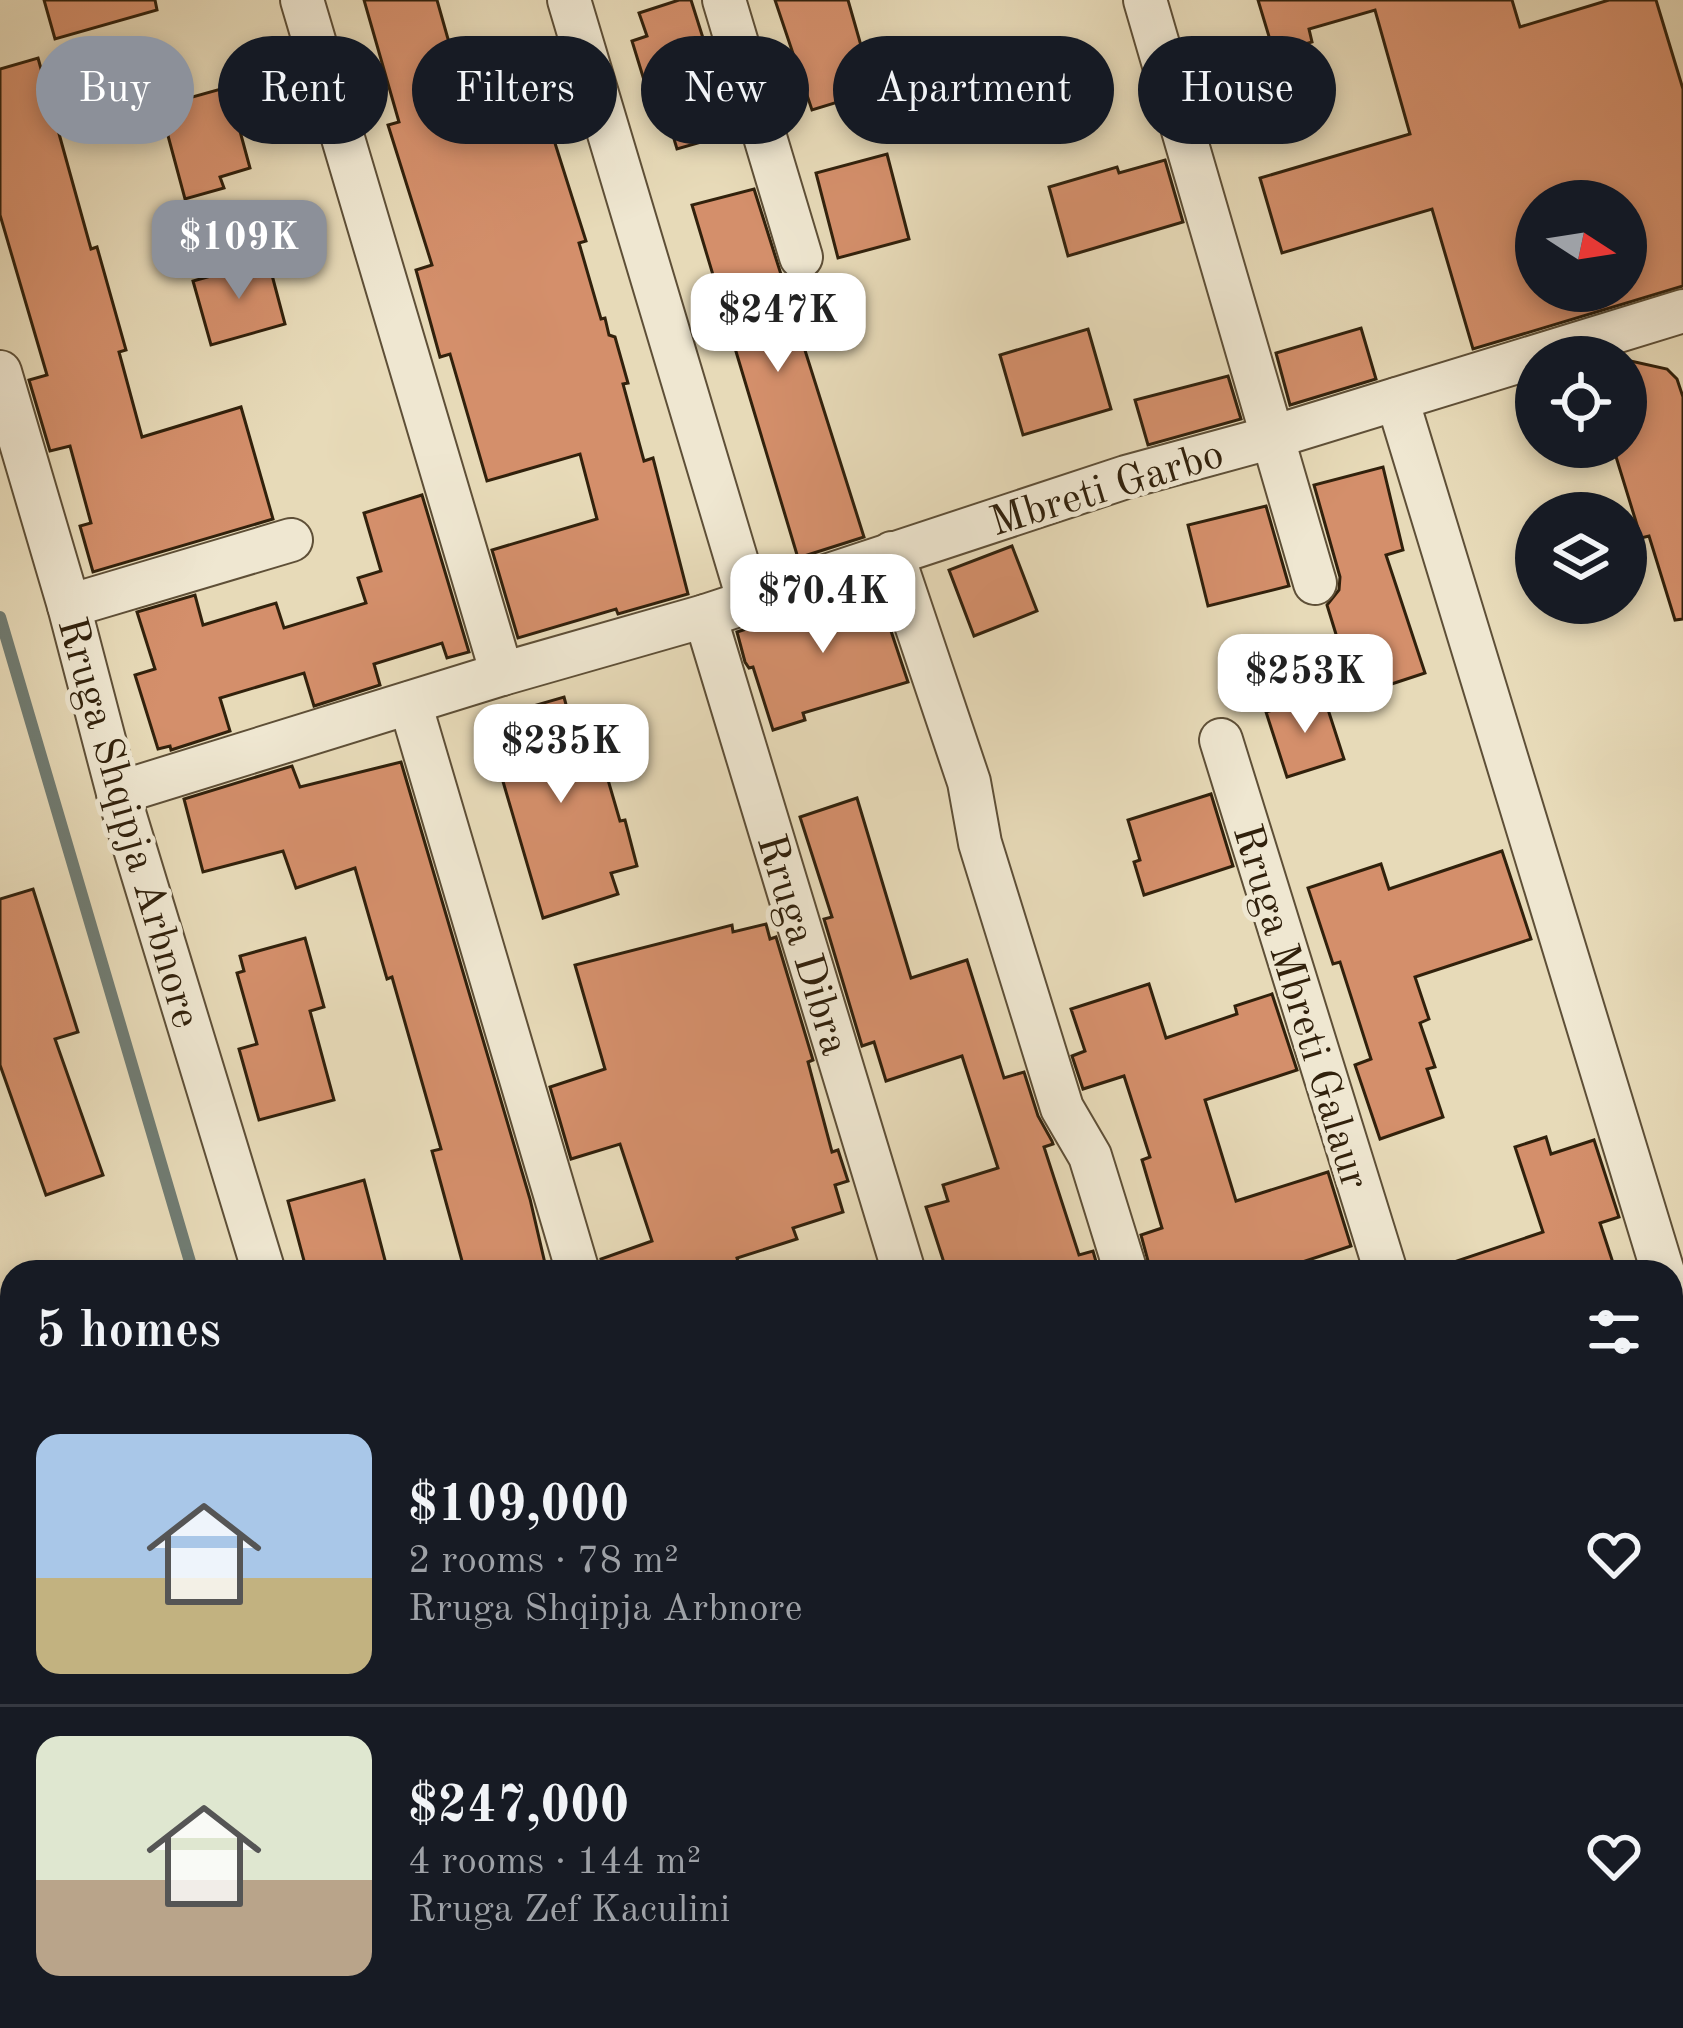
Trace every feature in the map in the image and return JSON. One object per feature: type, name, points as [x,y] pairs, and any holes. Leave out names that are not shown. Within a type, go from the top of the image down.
[{"type":"street","points":[[302,0],[502,674]]},
{"type":"street","points":[[569,0],[749,602]]},
{"type":"street","points":[[724,0],[801,257]]},
{"type":"street","points":[[1144,0],[1315,583]]},
{"type":"street","name":"Mbreti Garbo","points":[[118,794],[705,616],[1126,477],[1273,437],[1683,311]]},
{"type":"street","name":"Rruga Shqipja Arbnore","points":[[0,372],[118,794],[260,1260]]},
{"type":"street","points":[[1397,399],[1660,1260]]},
{"type":"street","points":[[69,606],[291,540]]},
{"type":"street","points":[[892,553],[969,782],[980,843],[1062,1108],[1090,1156],[1122,1260]]},
{"type":"street","name":"Rruga Dibra","points":[[705,616],[900,1260]]},
{"type":"street","points":[[410,703],[574,1260]]},
{"type":"street","name":"Rruga Mbreti Galaur","points":[[1221,740],[1382,1260]]},
{"type":"building","points":[[44,0],[155,0],[157,10],[54,36]]},
{"type":"building","points":[[364,0],[437,0],[447,36],[412,36],[412,144],[555,144],[586,241],[579,243],[601,319],[605,318],[609,335],[615,337],[644,461],[653,458],[688,594],[518,638],[492,550],[597,519],[580,454],[487,481],[450,354],[440,357],[416,270],[432,265],[388,125],[399,122],[388,84],[388,36],[374,36]]},
{"type":"building","points":[[691,0],[702,36],[647,36],[639,13]]},
{"type":"building","points":[[775,0],[848,0],[858,36],[833,36],[833,104],[812,110],[809,36],[787,36]]},
{"type":"building","points":[[1258,0],[1512,0],[1520,27],[1609,0],[1656,0],[1683,89],[1683,286],[1647,297],[1647,180],[1515,180],[1515,312],[1596,312],[1473,349],[1432,209],[1282,253],[1260,178],[1410,134],[1375,10],[1309,29],[1311,36],[1269,36]]},
{"type":"building","points":[[641,38],[641,70],[632,41]]},
{"type":"building","points":[[36,59],[36,144],[62,144],[126,350],[119,352],[142,437],[241,407],[273,519],[93,572],[80,526],[91,523],[70,446],[50,451],[29,380],[47,375],[0,215],[0,69]]},
{"type":"building","points":[[218,90],[218,144],[243,144],[250,168],[220,177],[224,188],[185,199],[170,144],[194,144],[194,96]]},
{"type":"building","points":[[887,154],[909,239],[838,258],[816,173]]},
{"type":"building","points":[[1165,160],[1183,222],[1068,256],[1049,187],[1117,167],[1119,173]]},
{"type":"building","points":[[754,189],[864,537],[798,558],[692,205]]},
{"type":"building","points":[[268,260],[285,324],[211,345],[193,281]]},
{"type":"building","points":[[1361,328],[1376,379],[1290,405],[1276,353]]},
{"type":"building","points":[[1088,329],[1111,409],[1023,435],[1000,355]]},
{"type":"building","points":[[1647,365],[1667,369],[1677,379],[1683,397],[1683,619],[1675,620],[1647,536],[1647,492],[1627,492],[1619,468],[1647,468]]},
{"type":"building","points":[[1228,376],[1241,419],[1148,445],[1135,400]]},
{"type":"building","points":[[1383,467],[1403,550],[1386,555],[1425,673],[1355,696],[1327,605],[1339,590],[1340,577],[1314,485]]},
{"type":"building","points":[[422,495],[469,652],[447,658],[442,643],[374,664],[380,685],[314,706],[304,673],[220,698],[230,731],[171,750],[170,746],[158,749],[135,675],[155,669],[137,612],[195,595],[203,625],[276,603],[284,628],[366,603],[358,578],[381,571],[364,513]]},
{"type":"building","points":[[1266,506],[1289,586],[1208,606],[1188,525]]},
{"type":"building","points":[[1012,546],[1037,611],[974,636],[949,570]]},
{"type":"building","points":[[876,586],[908,682],[803,713],[805,720],[773,730],[737,632]]},
{"type":"building","points":[[1323,694],[1344,759],[1287,777],[1266,712]]},
{"type":"building","points":[[564,697],[573,731],[592,725],[637,866],[611,873],[618,894],[543,918],[485,720]]},
{"type":"building","points":[[401,762],[544,1260],[462,1260],[432,1151],[441,1149],[355,868],[296,888],[283,851],[203,872],[184,799],[292,766],[300,787]]},
{"type":"building","points":[[1211,794],[1233,866],[1144,895],[1128,820]]},
{"type":"building","points":[[857,798],[911,978],[967,960],[1004,1078],[1024,1072],[1053,1144],[1044,1147],[1079,1255],[1093,1251],[1096,1260],[943,1260],[926,1207],[948,1201],[943,1185],[998,1168],[962,1056],[886,1081],[874,1042],[862,1046],[824,919],[832,917],[800,817]]},
{"type":"building","points":[[1502,851],[1531,939],[1415,977],[1429,1019],[1420,1023],[1435,1067],[1427,1069],[1443,1117],[1380,1139],[1355,1065],[1371,1059],[1340,962],[1333,964],[1308,888],[1381,864],[1389,889]]},
{"type":"building","points":[[33,889],[78,1032],[55,1039],[103,1175],[46,1195],[0,1065],[0,899]]},
{"type":"building","points":[[766,924],[770,939],[776,937],[813,1060],[808,1062],[832,1152],[838,1150],[848,1181],[835,1185],[843,1212],[793,1228],[797,1239],[738,1260],[601,1260],[652,1241],[620,1144],[571,1159],[550,1087],[605,1069],[575,965],[732,925],[733,932]]},
{"type":"building","points":[[305,938],[324,1007],[310,1011],[334,1100],[259,1120],[239,1049],[257,1044],[237,973],[244,971],[240,956]]},
{"type":"building","points":[[1149,984],[1166,1038],[1237,1014],[1235,1006],[1272,994],[1297,1070],[1205,1100],[1236,1201],[1328,1172],[1351,1246],[1308,1260],[1148,1260],[1141,1235],[1162,1228],[1142,1160],[1150,1157],[1124,1076],[1083,1089],[1072,1056],[1085,1051],[1071,1009]]},
{"type":"building","points":[[1546,1137],[1551,1154],[1594,1140],[1619,1217],[1600,1223],[1612,1260],[1460,1260],[1543,1232],[1515,1147]]},
{"type":"building","points":[[364,1180],[385,1260],[304,1260],[288,1201]]},
{"type":"waterway","points":[[0,617],[189,1260]]}]
